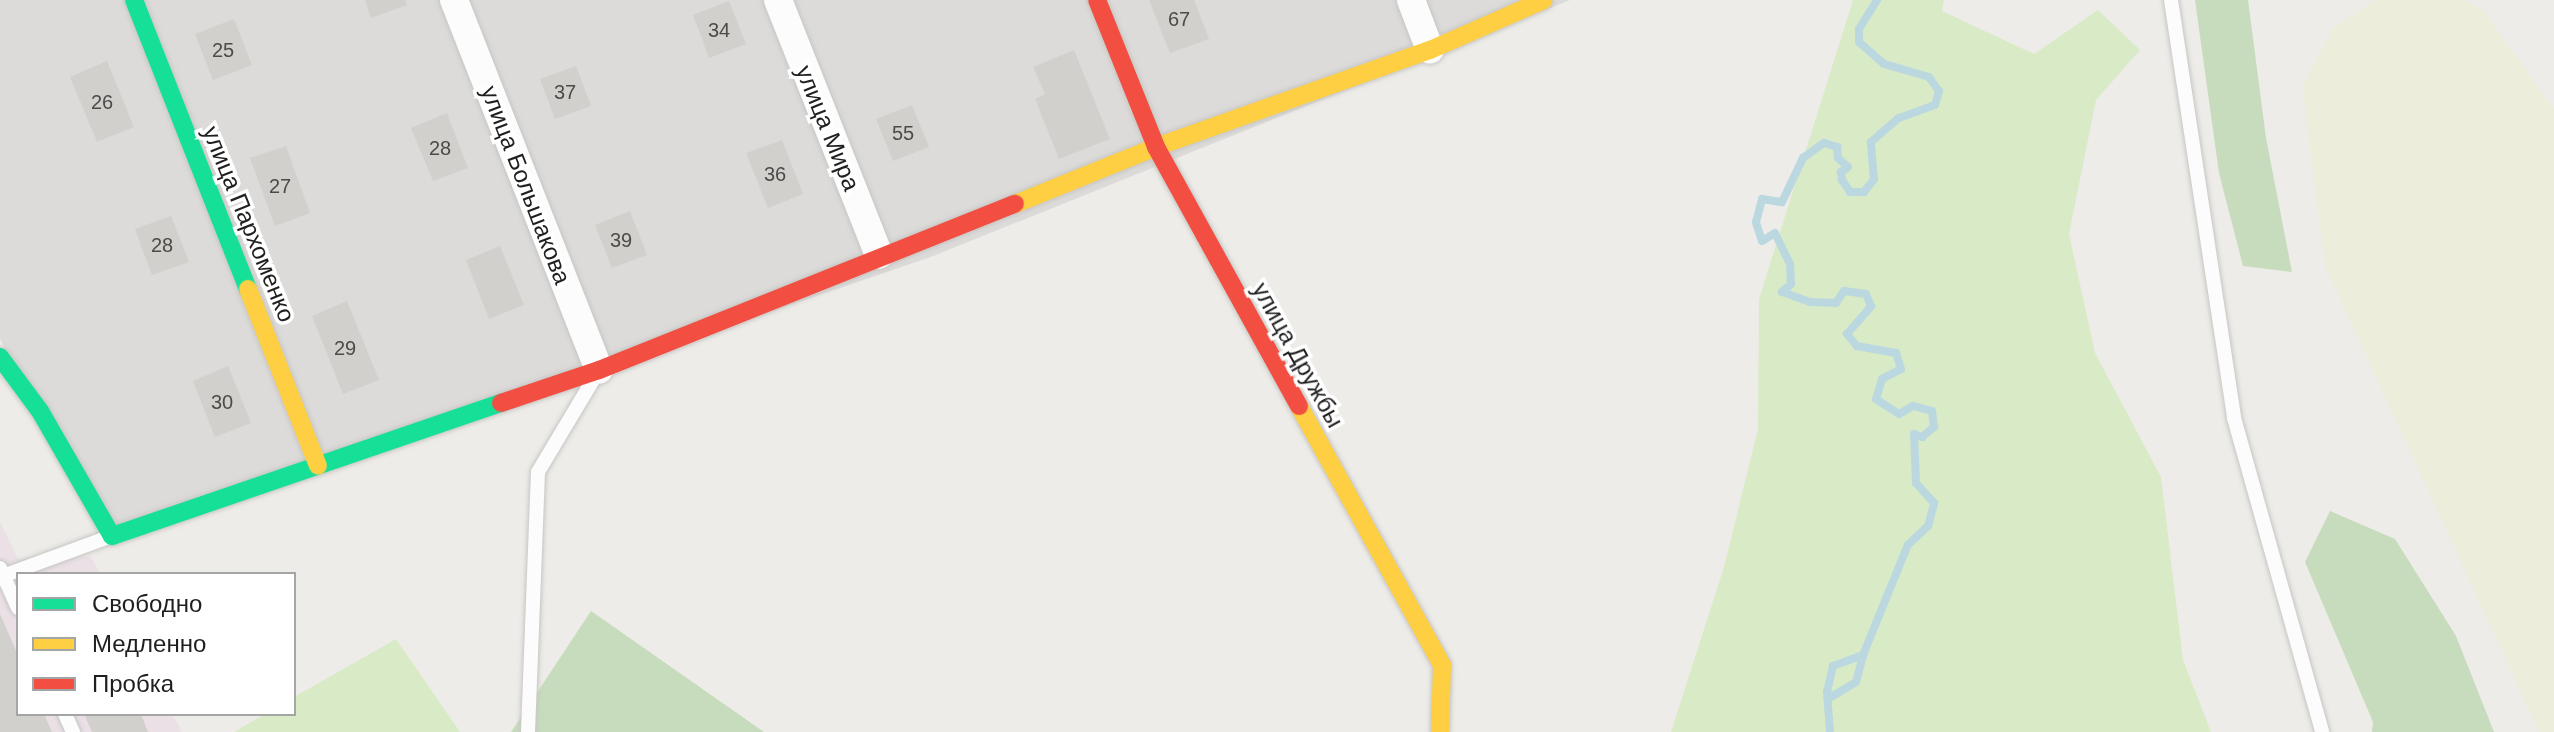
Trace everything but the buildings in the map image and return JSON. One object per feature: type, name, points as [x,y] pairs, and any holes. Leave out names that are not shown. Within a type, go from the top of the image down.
[{"type":"street","name":"улица Пархоменко","points":[[134,0],[318,466]]},
{"type":"street","name":"улица Большакова","points":[[454,0],[599,370]]},
{"type":"street","name":"улица Мира","points":[[778,0],[879,255]]},
{"type":"street","name":"улица Дружбы","points":[[1097,0],[1156,147],[1442,665],[1440,732]]},
{"type":"street","points":[[1411,0],[1430,50]]},
{"type":"street","points":[[0,357],[40,411],[112,536],[599,370],[879,255],[1156,147],[1430,50],[1544,0]]},
{"type":"lane","points":[[2171,0],[2234,418],[2322,732]]},
{"type":"lane","points":[[528,732],[538,472],[599,370]]},
{"type":"lane","points":[[16,604],[1,573],[112,536]]},
{"type":"shaded area","points":[[0,0],[1570,0],[928,258],[112,536],[0,339]]},
{"type":"shaded area","points":[[0,522],[18,559],[91,557],[99,572],[16,572],[16,716],[173,716],[182,732],[0,732]]},
{"type":"green space","points":[[1853,0],[1944,0],[1942,11],[2034,54],[2098,10],[2140,50],[2096,100],[2069,234],[2095,353],[2161,477],[2183,660],[2211,732],[1671,732],[1724,567],[1758,429],[1759,299]]},
{"type":"green space","points":[[2195,0],[2248,0],[2266,138],[2292,272],[2243,266],[2219,173]]},
{"type":"green space","points":[[2377,0],[2463,0],[2483,10],[2554,109],[2554,732],[2539,732],[2325,266],[2302,87],[2334,27]]},
{"type":"green space","points":[[2330,511],[2395,539],[2456,636],[2494,732],[2372,732],[2373,722],[2305,562]]},
{"type":"green space","points":[[591,611],[764,732],[511,732]]},
{"type":"green space","points":[[396,639],[460,732],[234,732],[262,716],[296,716],[296,696]]},
{"type":"waterway","points":[[1830,732],[1827,692],[1833,666],[1863,655],[1908,545],[1928,526],[1934,503],[1916,483],[1914,434],[1922,437],[1934,427],[1932,411],[1913,406],[1899,414],[1876,399],[1882,379],[1901,369],[1896,353],[1857,346],[1847,334],[1871,306],[1866,294],[1844,291],[1836,303],[1810,302],[1782,292],[1791,284],[1790,264],[1775,233],[1762,241],[1756,222],[1762,199],[1782,202],[1803,158],[1824,143],[1837,147],[1838,158],[1848,167],[1841,172],[1850,192],[1864,192],[1874,179],[1871,142],[1899,118],[1935,105],[1939,91],[1929,77],[1884,64],[1859,42],[1859,29],[1877,0]]},
{"type":"waterway","points":[[1831,697],[1856,682],[1863,655]]},
{"type":"traffic: fast","points":[[134,0],[248,289]]},
{"type":"traffic: fast","points":[[0,357],[40,411],[112,536],[501,403]]},
{"type":"traffic: slow","points":[[1015,204],[1156,147],[1430,50],[1544,0]]},
{"type":"traffic: slow","points":[[248,289],[318,466]]},
{"type":"traffic: slow","points":[[1299,406],[1442,665],[1440,732]]},
{"type":"traffic: jam","points":[[1097,0],[1156,147],[1299,406]]},
{"type":"traffic: jam","points":[[501,403],[599,370],[1015,204]]}]
